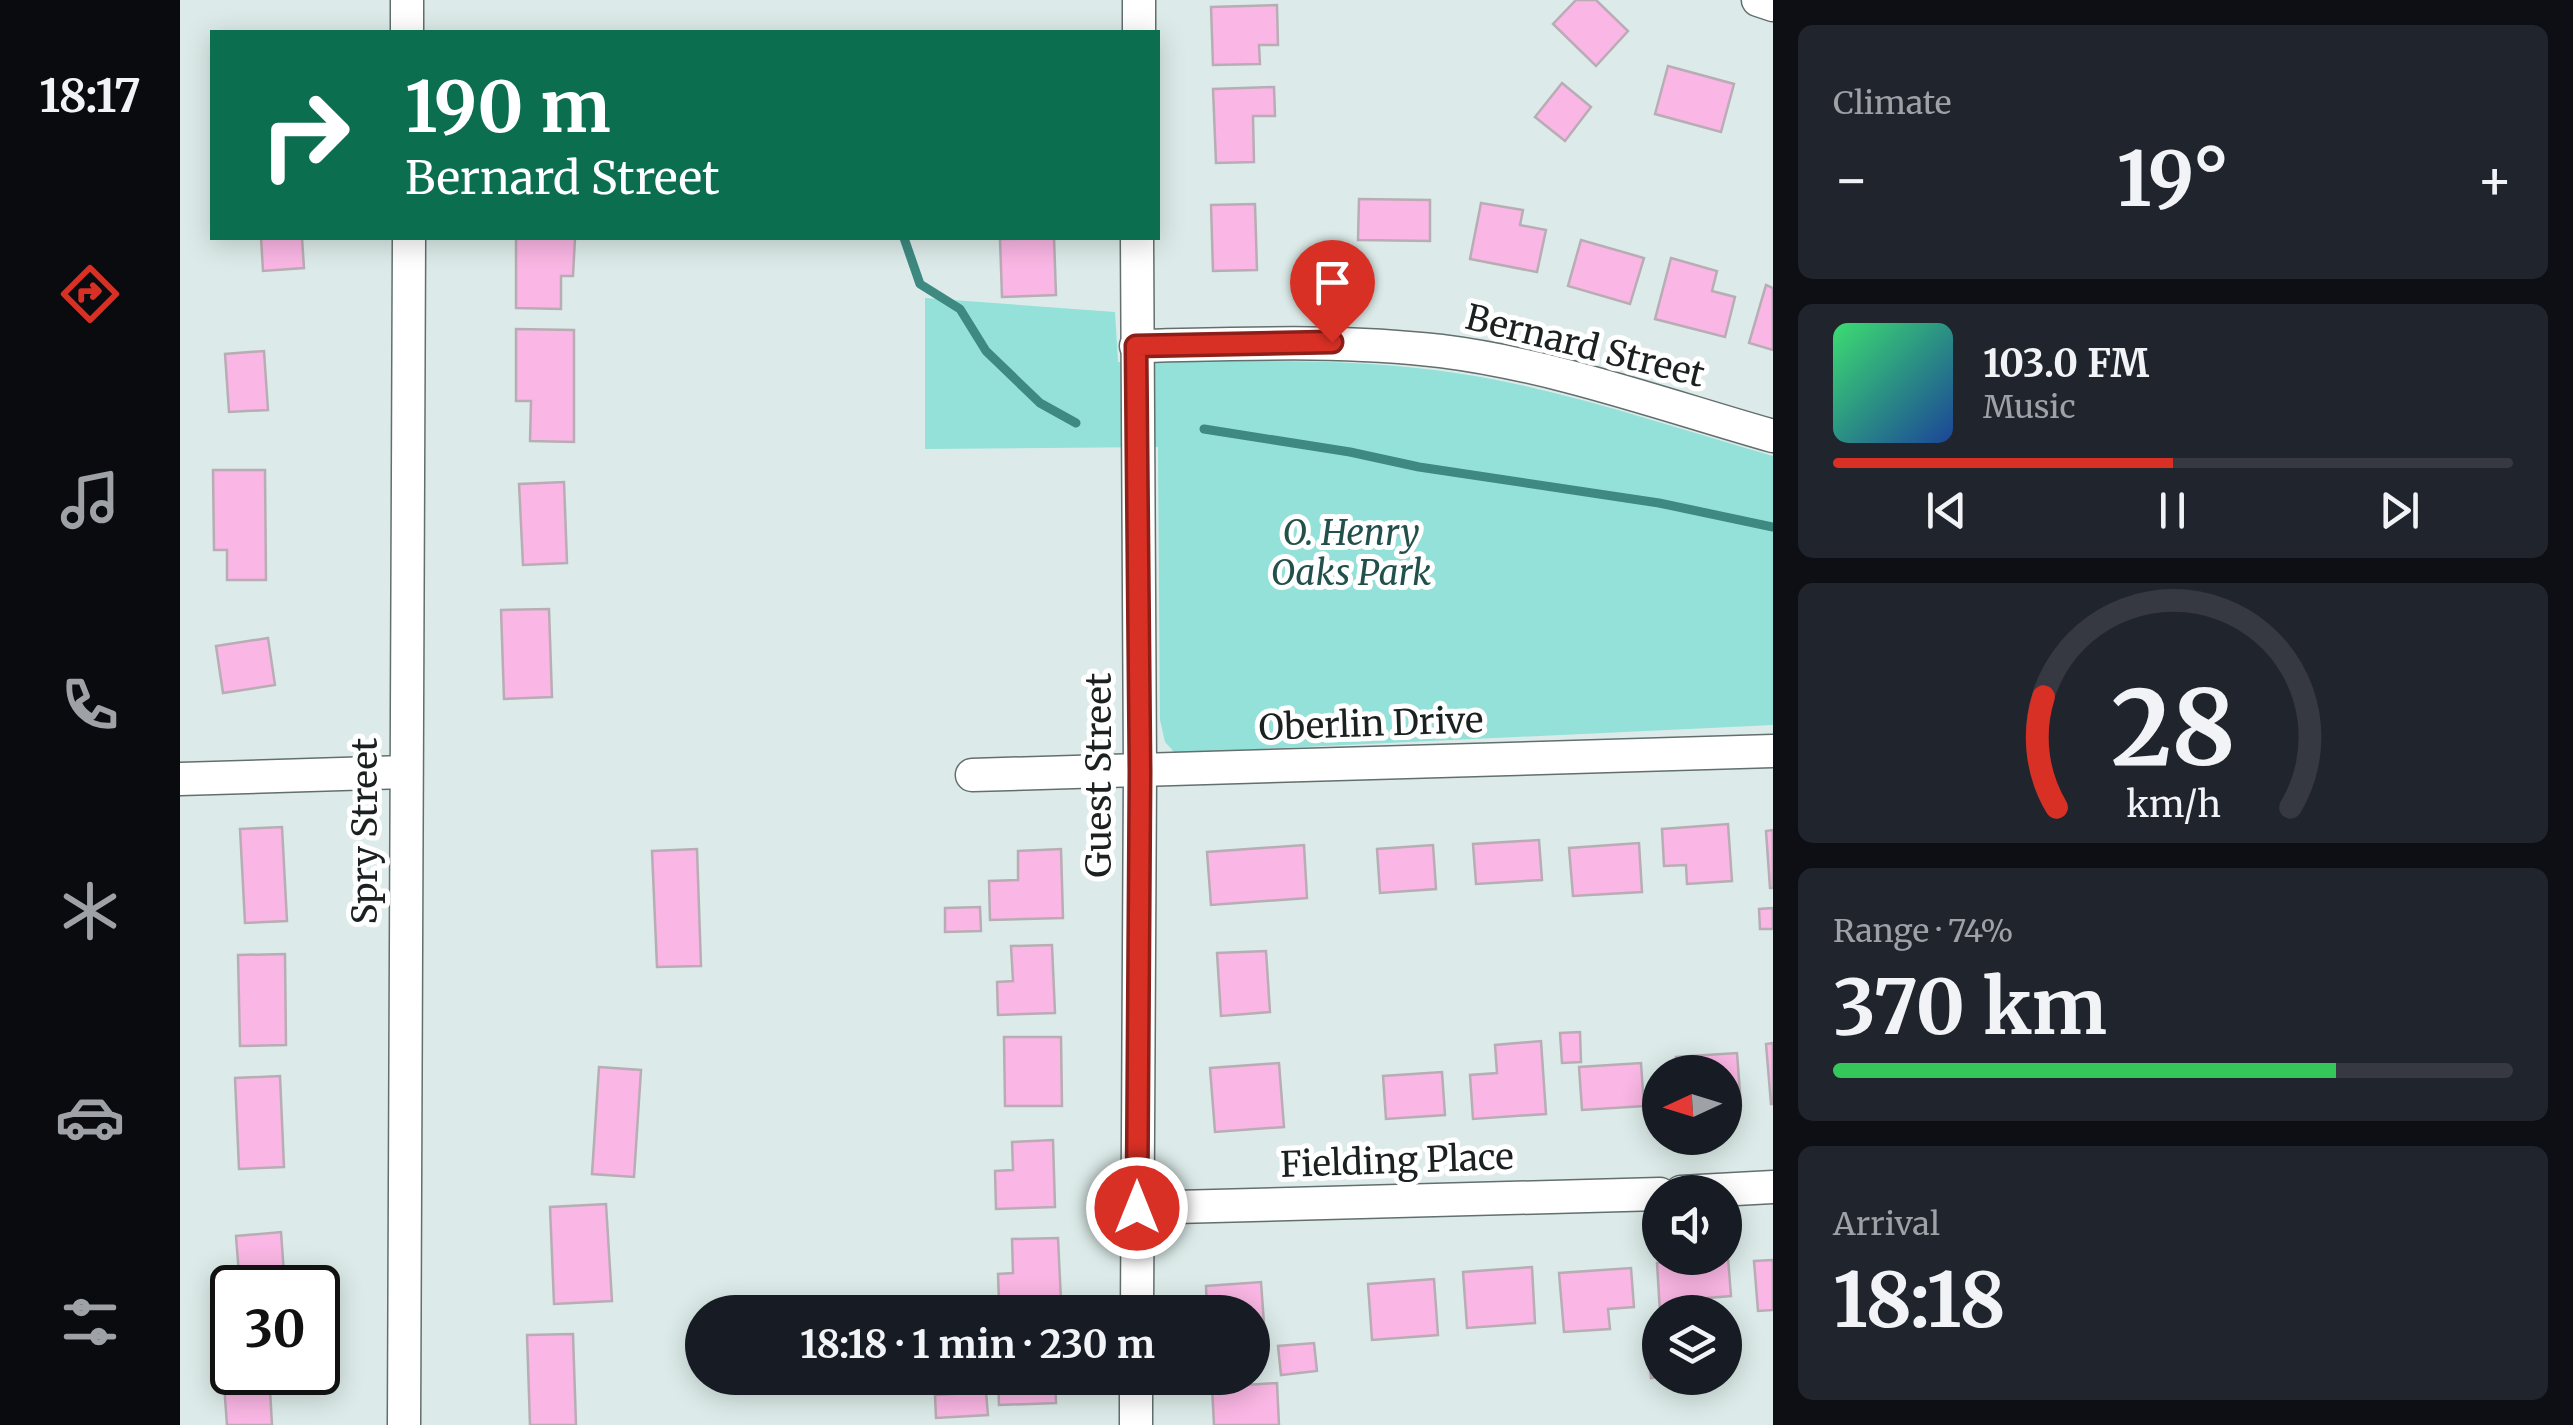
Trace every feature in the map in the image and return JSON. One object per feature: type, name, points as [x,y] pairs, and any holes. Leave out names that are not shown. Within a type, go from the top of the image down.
[{"type":"street","points":[[407,0],[407,30]]},
{"type":"street","points":[[1139,0],[1139,30]]},
{"type":"street","points":[[1758,0],[1773,5]]},
{"type":"street","name":"Spry Street","points":[[404,1425],[409,240]]},
{"type":"street","name":"Guest Street","points":[[1136,1295],[1140,772],[1137,240]]},
{"type":"street","name":"Bernard Street","points":[[1136,346],[1332,342],[1442,352],[1529,368],[1773,436]]},
{"type":"street","name":"Oberlin Drive","points":[[972,775],[1773,751]]},
{"type":"street","points":[[180,779],[405,772]]},
{"type":"street","points":[[1742,1189],[1773,1187]]},
{"type":"street","name":"Fielding Place","points":[[1137,1208],[1642,1194]]},
{"type":"street","points":[[1136,1395],[1136,1425]]},
{"type":"green space","name":"O. Henry Oaks Park","points":[[925,298],[1115,312],[1118,362],[1333,362],[1462,374],[1580,399],[1773,456],[1773,725],[1175,753],[1165,742],[1160,720],[1158,447],[925,449]]},
{"type":"building","points":[[1576,0],[1596,0],[1628,31],[1596,66],[1553,24]]},
{"type":"building","points":[[1277,5],[1278,45],[1259,45],[1260,64],[1213,65],[1211,7]]},
{"type":"building","points":[[1668,66],[1734,84],[1721,132],[1655,114]]},
{"type":"building","points":[[1562,83],[1591,107],[1565,141],[1535,117]]},
{"type":"building","points":[[1274,87],[1275,116],[1253,116],[1254,162],[1216,163],[1213,89]]},
{"type":"building","points":[[1359,199],[1430,200],[1430,241],[1358,240]]},
{"type":"building","points":[[1481,203],[1523,210],[1520,225],[1546,230],[1537,272],[1470,259]]},
{"type":"building","points":[[1255,204],[1257,270],[1213,271],[1211,205]]},
{"type":"building","points":[[261,240],[302,240],[304,268],[263,271]]},
{"type":"building","points":[[516,240],[575,240],[573,276],[561,276],[561,309],[516,308]]},
{"type":"building","points":[[1000,240],[1054,240],[1056,295],[1002,297]]},
{"type":"building","points":[[1581,240],[1644,258],[1630,304],[1568,286]]},
{"type":"building","points":[[1671,258],[1717,271],[1712,291],[1735,297],[1725,337],[1655,319]]},
{"type":"building","points":[[1766,285],[1773,288],[1773,350],[1749,343]]},
{"type":"building","points":[[516,329],[574,330],[574,442],[530,441],[531,401],[516,401]]},
{"type":"building","points":[[264,351],[268,410],[229,412],[225,354]]},
{"type":"building","points":[[213,470],[265,470],[266,580],[227,580],[227,550],[214,550]]},
{"type":"building","points":[[564,482],[567,563],[523,565],[519,484]]},
{"type":"building","points":[[549,609],[552,697],[504,699],[501,610]]},
{"type":"building","points":[[268,638],[275,685],[223,693],[216,646]]},
{"type":"building","points":[[1728,824],[1732,881],[1687,884],[1686,865],[1664,866],[1662,829]]},
{"type":"building","points":[[282,827],[287,921],[245,923],[240,829]]},
{"type":"building","points":[[1773,830],[1773,888],[1770,888],[1766,831]]},
{"type":"building","points":[[1539,840],[1542,880],[1476,884],[1473,844]]},
{"type":"building","points":[[1639,843],[1642,892],[1573,896],[1569,848]]},
{"type":"building","points":[[1304,845],[1307,898],[1211,905],[1207,852]]},
{"type":"building","points":[[1433,845],[1436,889],[1380,893],[1377,849]]},
{"type":"building","points":[[697,849],[701,966],[657,967],[652,851]]},
{"type":"building","points":[[1061,849],[1063,918],[990,920],[989,881],[1018,880],[1018,851]]},
{"type":"building","points":[[980,907],[981,931],[945,932],[945,908]]},
{"type":"building","points":[[1773,908],[1773,929],[1760,929],[1759,909]]},
{"type":"building","points":[[1052,945],[1055,1013],[998,1015],[997,982],[1013,981],[1011,946]]},
{"type":"building","points":[[1266,951],[1270,1012],[1221,1016],[1217,953]]},
{"type":"building","points":[[285,954],[286,1045],[240,1046],[238,955]]},
{"type":"building","points":[[1580,1032],[1581,1062],[1562,1063],[1560,1033]]},
{"type":"building","points":[[1004,1037],[1061,1037],[1062,1106],[1005,1106]]},
{"type":"building","points":[[1541,1041],[1546,1114],[1473,1119],[1470,1075],[1497,1073],[1495,1045]]},
{"type":"building","points":[[1773,1043],[1773,1104],[1771,1104],[1766,1044]]},
{"type":"building","points":[[1279,1063],[1284,1127],[1215,1132],[1210,1068]]},
{"type":"building","points":[[1641,1063],[1642,1106],[1582,1110],[1579,1067]]},
{"type":"building","points":[[599,1067],[641,1070],[634,1177],[592,1174]]},
{"type":"building","points":[[1442,1072],[1445,1115],[1386,1119],[1383,1076]]},
{"type":"building","points":[[280,1076],[284,1167],[239,1169],[235,1078]]},
{"type":"building","points":[[1053,1140],[1055,1207],[996,1209],[995,1171],[1013,1170],[1012,1142]]},
{"type":"building","points":[[606,1204],[612,1301],[554,1304],[550,1207]]},
{"type":"building","points":[[281,1232],[283,1265],[238,1265],[236,1236]]},
{"type":"building","points":[[1058,1238],[1061,1295],[999,1295],[998,1274],[1013,1273],[1012,1239]]},
{"type":"building","points":[[1773,1260],[1773,1310],[1758,1311],[1754,1261]]},
{"type":"building","points":[[1532,1267],[1535,1323],[1467,1328],[1463,1272]]},
{"type":"building","points":[[1631,1268],[1634,1307],[1608,1309],[1610,1329],[1564,1332],[1559,1273]]},
{"type":"building","points":[[1658,1275],[1729,1275],[1731,1295],[1659,1295]]},
{"type":"building","points":[[1434,1279],[1438,1335],[1372,1340],[1368,1284]]},
{"type":"building","points":[[1261,1282],[1262,1295],[1206,1295],[1206,1286]]},
{"type":"building","points":[[573,1334],[576,1425],[530,1425],[527,1335]]},
{"type":"building","points":[[1314,1343],[1317,1371],[1281,1375],[1278,1346]]},
{"type":"building","points":[[1270,1383],[1277,1383],[1279,1425],[1214,1425],[1212,1395],[1270,1395]]},
{"type":"building","points":[[225,1395],[270,1395],[272,1425],[227,1425]]},
{"type":"building","points":[[935,1395],[986,1395],[988,1415],[936,1418]]},
{"type":"building","points":[[999,1395],[1056,1395],[1056,1403],[999,1405]]},
{"type":"waterway","points":[[905,240],[920,284],[960,309],[986,351],[1040,403],[1076,423]]},
{"type":"waterway","points":[[1204,429],[1659,503],[1773,527]]},
{"type":"route","points":[[1137,1208],[1140,772],[1136,346],[1332,342]]}]
